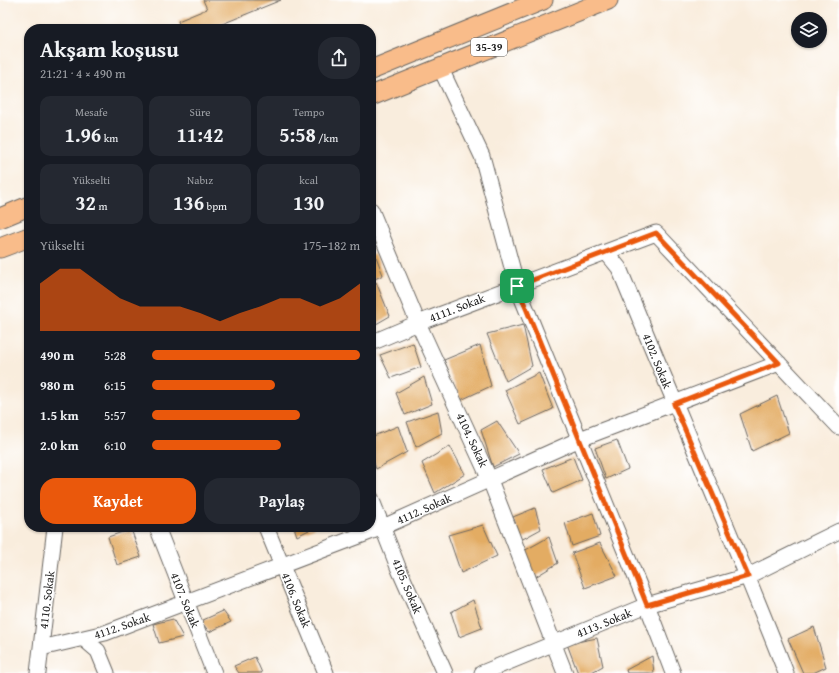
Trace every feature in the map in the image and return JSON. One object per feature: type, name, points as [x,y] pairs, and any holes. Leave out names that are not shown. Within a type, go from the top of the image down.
[{"type":"main road","name":"35-39","points":[[376,68],[543,0]]},
{"type":"main road","name":"35-39","points":[[376,94],[608,0]]},
{"type":"main road","points":[[0,218],[24,208]]},
{"type":"main road","points":[[0,248],[24,239]]},
{"type":"street","points":[[440,67],[482,156],[517,286],[647,605],[673,673]]},
{"type":"street","name":"4104. Sokak","points":[[376,222],[418,323],[490,480],[565,673]]},
{"type":"street","name":"4111. Sokak","points":[[376,341],[418,323],[656,233],[779,363]]},
{"type":"street","name":"4102. Sokak","points":[[606,252],[619,268],[674,404],[748,576],[786,673]]},
{"type":"street","points":[[779,363],[839,427]]},
{"type":"street","name":"4112. Sokak","points":[[376,530],[580,439],[779,363]]},
{"type":"street","name":"4105. Sokak","points":[[376,510],[445,673]]},
{"type":"street","name":"4110. Sokak","points":[[38,673],[55,532]]},
{"type":"street","name":"4107. Sokak","points":[[158,532],[214,673]]},
{"type":"street","name":"4106. Sokak","points":[[268,532],[326,673]]},
{"type":"street","name":"4112. Sokak","points":[[41,648],[105,633],[370,532]]},
{"type":"street","name":"4113. Sokak","points":[[482,673],[647,605],[748,576],[839,533]]},
{"type":"street","points":[[84,639],[98,651],[107,673]]},
{"type":"building","points":[[203,0],[281,0],[222,24],[179,24],[178,21],[207,9]]},
{"type":"building","points":[[376,257],[383,275],[376,278]]},
{"type":"building","points":[[376,282],[390,316],[376,324]]},
{"type":"building","points":[[523,325],[532,366],[506,381],[487,334]]},
{"type":"building","points":[[413,343],[421,367],[391,378],[380,355]]},
{"type":"building","points":[[480,345],[491,386],[461,400],[444,360]]},
{"type":"building","points":[[539,373],[553,409],[520,424],[505,390]]},
{"type":"building","points":[[424,377],[432,404],[405,415],[396,393]]},
{"type":"building","points":[[777,396],[789,433],[752,451],[740,414]]},
{"type":"building","points":[[438,411],[442,433],[416,447],[407,422]]},
{"type":"building","points":[[497,421],[519,454],[493,467],[481,430]]},
{"type":"building","points":[[398,426],[407,452],[376,469],[376,435]]},
{"type":"building","points":[[617,440],[628,469],[606,479],[595,448]]},
{"type":"building","points":[[450,446],[465,474],[435,493],[422,463]]},
{"type":"building","points":[[573,457],[582,480],[553,493],[543,469]]},
{"type":"building","points":[[535,508],[541,529],[521,540],[513,517]]},
{"type":"building","points":[[593,513],[600,536],[572,546],[565,523]]},
{"type":"building","points":[[483,525],[497,556],[461,573],[448,535]]},
{"type":"building","points":[[122,532],[132,532],[141,557],[117,565],[108,537]]},
{"type":"building","points":[[296,532],[305,532],[297,536]]},
{"type":"building","points":[[549,537],[558,563],[532,579],[522,552]]},
{"type":"building","points":[[600,543],[617,576],[585,588],[572,553]]},
{"type":"building","points":[[473,600],[482,628],[459,637],[451,612]]},
{"type":"building","points":[[223,611],[231,622],[209,632],[201,621]]},
{"type":"building","points":[[173,619],[183,637],[159,643],[153,624]]},
{"type":"building","points":[[814,627],[826,667],[813,673],[803,673],[788,639]]},
{"type":"building","points":[[597,638],[603,666],[590,673],[578,673],[567,644]]},
{"type":"building","points":[[652,656],[654,673],[627,673],[626,670]]},
{"type":"building","points":[[255,657],[262,673],[239,673],[234,666]]},
{"type":"route","points":[[656,233],[779,363],[674,404],[748,576],[647,605],[517,286],[656,233]]}]
